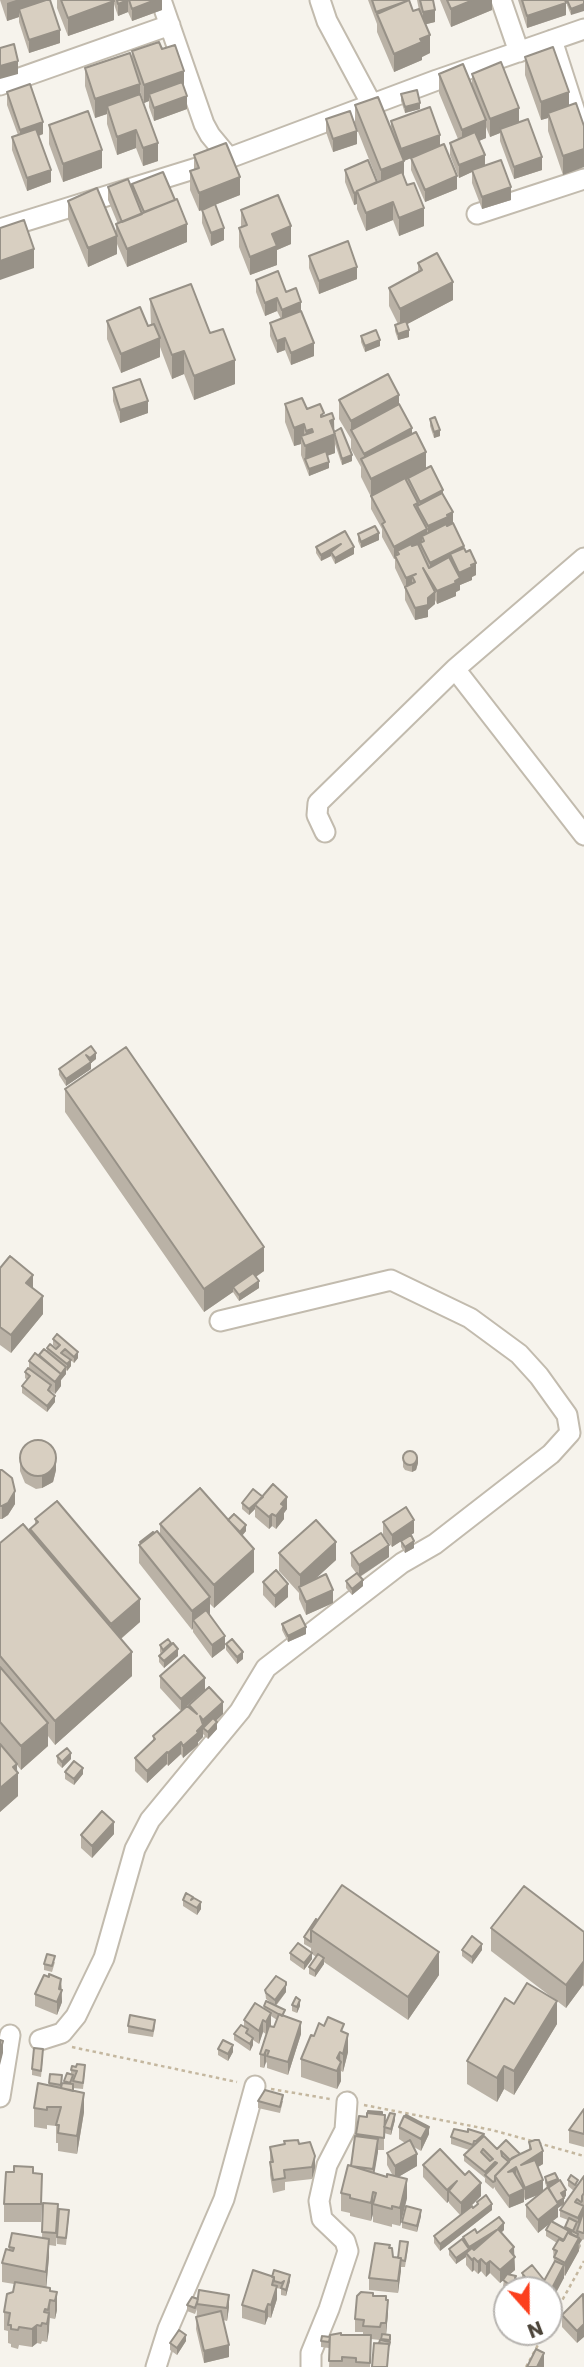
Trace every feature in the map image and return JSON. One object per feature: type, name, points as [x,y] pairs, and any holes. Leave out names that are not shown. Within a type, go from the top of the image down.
[{"type":"street","points":[[161,0],[204,124],[229,158]]},
{"type":"street","points":[[320,0],[327,21],[372,105]]},
{"type":"street","points":[[501,0],[519,52]]},
{"type":"street","points":[[0,85],[170,25]]},
{"type":"street","points":[[0,229],[229,158],[584,29]]},
{"type":"street","points":[[552,40],[584,139]]},
{"type":"street","points":[[477,214],[584,179]]},
{"type":"street","points":[[325,832],[317,815],[318,803],[455,669],[584,558]]},
{"type":"street","points":[[455,669],[584,835]]},
{"type":"street","points":[[40,2040],[62,2033],[76,2016],[104,1958],[135,1849],[150,1820],[240,1710],[266,1668],[402,1563],[435,1544],[551,1454],[570,1433],[567,1415],[539,1376],[519,1354],[470,1318],[391,1280],[220,1321]]},
{"type":"street","points":[[0,2097],[10,2035]]},
{"type":"street","points":[[156,2367],[168,2329],[224,2199],[255,2086]]},
{"type":"street","points":[[311,2367],[310,2353],[329,2309],[348,2251],[345,2241],[322,2218],[319,2201],[327,2165],[345,2130],[347,2102]]},
{"type":"path","points":[[40,2040],[255,2086],[492,2130],[584,2156]]},
{"type":"path","points":[[563,2299],[584,2261]]},
{"type":"path","points":[[526,2367],[537,2346]]},
{"type":"building","points":[[50,0],[60,30],[29,40],[19,9]]},
{"type":"building","points":[[61,0],[113,0],[114,1],[68,18]]},
{"type":"building","points":[[129,0],[155,0],[132,9]]},
{"type":"building","points":[[372,0],[407,0],[407,1],[376,12]]},
{"type":"building","points":[[409,0],[413,11],[419,9],[430,35],[420,39],[422,42],[394,54],[377,14]]},
{"type":"building","points":[[420,0],[433,0],[435,10],[423,12]]},
{"type":"building","points":[[447,0],[473,0],[451,9]]},
{"type":"building","points":[[522,0],[565,0],[566,3],[527,16]]},
{"type":"building","points":[[567,0],[584,0],[584,4],[571,9]]},
{"type":"building","points":[[159,42],[162,49],[175,45],[184,71],[144,85],[132,51]]},
{"type":"building","points":[[14,44],[18,61],[0,66],[0,48]]},
{"type":"building","points":[[553,47],[569,92],[541,102],[525,57]]},
{"type":"building","points":[[130,53],[140,84],[95,99],[85,68]]},
{"type":"building","points":[[501,62],[519,108],[490,119],[472,74]]},
{"type":"building","points":[[463,64],[486,120],[462,130],[439,74]]},
{"type":"building","points":[[182,82],[187,96],[154,108],[149,94]]},
{"type":"building","points":[[30,84],[43,122],[20,130],[7,92]]},
{"type":"building","points":[[417,90],[420,103],[405,107],[401,94]]},
{"type":"building","points":[[140,94],[158,143],[143,148],[136,130],[117,137],[107,106]]},
{"type":"building","points":[[378,97],[404,161],[381,170],[355,105]]},
{"type":"building","points":[[576,103],[584,126],[584,149],[563,156],[548,113]]},
{"type":"building","points":[[430,107],[440,135],[401,149],[391,121]]},
{"type":"building","points":[[88,111],[102,150],[63,164],[49,125]]},
{"type":"building","points":[[350,111],[357,131],[333,139],[326,119]]},
{"type":"building","points":[[528,119],[542,157],[514,167],[500,129]]},
{"type":"building","points":[[36,129],[51,170],[27,178],[12,137]]},
{"type":"building","points":[[475,132],[485,155],[459,165],[450,143]]},
{"type":"building","points":[[226,143],[240,177],[199,193],[190,171],[199,168],[194,155]]},
{"type":"building","points":[[444,144],[457,176],[425,190],[411,158]]},
{"type":"building","points":[[368,160],[377,182],[354,193],[345,170]]},
{"type":"building","points":[[501,160],[511,187],[482,197],[472,170]]},
{"type":"building","points":[[163,172],[175,200],[144,212],[132,184]]},
{"type":"building","points":[[402,172],[407,185],[414,183],[424,208],[399,218],[393,202],[366,213],[357,191]]},
{"type":"building","points":[[128,179],[142,214],[122,222],[108,187]]},
{"type":"building","points":[[97,188],[117,236],[88,248],[68,201]]},
{"type":"building","points":[[278,195],[291,226],[272,234],[277,246],[250,257],[239,228],[247,225],[241,210]]},
{"type":"building","points":[[177,199],[187,224],[127,249],[116,224]]},
{"type":"building","points":[[215,204],[224,228],[211,233],[202,210]]},
{"type":"building","points":[[24,220],[34,249],[0,261],[0,228]]},
{"type":"building","points":[[348,241],[357,267],[319,281],[309,256]]},
{"type":"building","points":[[437,253],[453,282],[400,309],[389,288],[422,270],[418,263]]},
{"type":"building","points":[[278,271],[286,292],[296,288],[301,302],[282,310],[277,298],[265,303],[256,280]]},
{"type":"building","points":[[191,284],[210,333],[223,329],[235,360],[194,376],[184,351],[172,355],[150,299]]},
{"type":"building","points":[[140,307],[148,326],[154,324],[160,338],[121,354],[107,321]]},
{"type":"building","points":[[301,311],[314,343],[291,353],[285,338],[277,341],[270,323]]},
{"type":"building","points":[[406,321],[409,330],[398,334],[395,325]]},
{"type":"building","points":[[376,330],[380,340],[365,346],[361,336]]},
{"type":"building","points":[[388,374],[399,395],[351,421],[339,400]]},
{"type":"building","points":[[140,379],[148,401],[120,410],[113,388]]},
{"type":"building","points":[[302,398],[307,409],[320,404],[324,413],[321,417],[332,413],[334,419],[330,421],[335,434],[305,446],[301,436],[313,432],[312,429],[306,431],[304,424],[294,428],[285,404]]},
{"type":"building","points":[[399,404],[412,428],[364,454],[351,430]]},
{"type":"building","points":[[435,417],[440,430],[434,432],[430,419]]},
{"type":"building","points":[[341,428],[352,455],[342,459],[334,432]]},
{"type":"building","points":[[416,432],[426,452],[371,479],[361,459]]},
{"type":"building","points":[[326,451],[329,462],[309,469],[305,459]]},
{"type":"building","points":[[431,466],[443,490],[420,502],[408,478]]},
{"type":"building","points":[[405,478],[418,503],[414,505],[427,529],[394,547],[371,496]]},
{"type":"building","points":[[442,493],[453,512],[428,526],[417,506]]},
{"type":"building","points":[[453,523],[464,546],[430,563],[420,543],[424,541],[422,536]]},
{"type":"building","points":[[375,526],[379,533],[361,542],[358,534]]},
{"type":"building","points":[[345,531],[354,547],[335,558],[331,552],[341,544],[321,555],[316,547]]},
{"type":"building","points":[[411,544],[418,544],[429,568],[449,557],[460,578],[456,583],[437,591],[423,568],[435,592],[428,598],[428,605],[415,608],[405,587],[415,582],[412,576],[416,574],[406,578],[395,556],[399,554],[397,551]]},
{"type":"building","points":[[464,548],[466,552],[470,550],[476,563],[459,573],[450,554]]},
{"type":"building","points":[[91,1046],[96,1053],[90,1058],[86,1055],[91,1062],[66,1079],[59,1069]]},
{"type":"building","points":[[126,1047],[264,1247],[204,1289],[65,1089]]},
{"type":"building","points":[[10,1256],[33,1275],[26,1283],[43,1296],[11,1335],[0,1327],[0,1268]]},
{"type":"building","points":[[253,1273],[259,1281],[239,1295],[233,1287]]},
{"type":"building","points":[[57,1334],[78,1352],[74,1357],[65,1349],[61,1353],[71,1360],[67,1364],[47,1348],[50,1344],[56,1349],[60,1345],[53,1339]]},
{"type":"building","points":[[44,1349],[66,1367],[61,1374],[39,1355]]},
{"type":"building","points":[[35,1353],[61,1374],[55,1382],[29,1361]]},
{"type":"building","points":[[28,1368],[51,1385],[48,1390],[55,1396],[47,1406],[22,1386],[30,1376],[25,1372]]},
{"type":"building","points":[[38,1440],[50,1446],[56,1458],[50,1470],[38,1476],[26,1470],[20,1458],[26,1446]]},
{"type":"building","points":[[410,1451],[415,1453],[415,1463],[410,1465],[405,1463],[403,1458],[405,1453]]},
{"type":"building","points":[[0,1470],[12,1478],[15,1491],[8,1503],[2,1506],[0,1506]]},
{"type":"building","points":[[273,1484],[287,1497],[276,1516],[272,1514],[269,1517],[255,1505]]},
{"type":"building","points":[[200,1488],[254,1549],[214,1585],[160,1524]]},
{"type":"building","points":[[253,1489],[263,1497],[249,1509],[242,1503]]},
{"type":"building","points":[[57,1501],[140,1599],[111,1624],[30,1529],[38,1522],[35,1519]]},
{"type":"building","points":[[406,1507],[414,1520],[392,1535],[383,1522]]},
{"type":"building","points":[[234,1514],[246,1525],[240,1532],[228,1520]]},
{"type":"building","points":[[316,1520],[336,1542],[300,1575],[279,1553]]},
{"type":"building","points":[[23,1524],[132,1652],[55,1721],[0,1656],[0,1543]]},
{"type":"building","points":[[157,1531],[210,1597],[192,1611],[139,1545]]},
{"type":"building","points":[[381,1533],[389,1545],[359,1565],[351,1553]]},
{"type":"building","points":[[411,1535],[414,1541],[405,1547],[401,1541]]},
{"type":"building","points":[[276,1570],[288,1584],[275,1596],[263,1582]]},
{"type":"building","points":[[357,1573],[363,1580],[352,1589],[346,1581]]},
{"type":"building","points":[[326,1574],[333,1590],[306,1602],[299,1587]]},
{"type":"building","points":[[206,1610],[225,1636],[212,1645],[193,1620]]},
{"type":"building","points":[[300,1615],[306,1627],[288,1636],[282,1624]]},
{"type":"building","points":[[168,1639],[171,1643],[163,1650],[160,1645]]},
{"type":"building","points":[[232,1639],[243,1652],[237,1657],[226,1644]]},
{"type":"building","points":[[173,1643],[178,1649],[164,1661],[159,1656]]},
{"type":"building","points":[[184,1655],[205,1678],[181,1699],[160,1676]]},
{"type":"building","points":[[0,1667],[48,1723],[21,1746],[0,1722]]},
{"type":"building","points":[[209,1687],[223,1702],[203,1720],[200,1716],[203,1725],[198,1733],[183,1746],[181,1742],[167,1752],[147,1771],[135,1758],[155,1739],[153,1736],[187,1706],[197,1714],[189,1705]]},
{"type":"building","points":[[213,1718],[217,1722],[208,1732],[203,1728]]},
{"type":"building","points":[[0,1744],[17,1764],[13,1767],[18,1773],[0,1788]]},
{"type":"building","points":[[67,1748],[71,1753],[62,1762],[57,1756]]},
{"type":"building","points":[[74,1761],[83,1768],[74,1779],[65,1772]]},
{"type":"building","points":[[102,1811],[114,1822],[92,1846],[81,1835]]},
{"type":"building","points":[[342,1885],[439,1952],[408,1997],[311,1930]]},
{"type":"building","points":[[524,1886],[584,1932],[584,1961],[566,1985],[491,1928]]},
{"type":"building","points":[[186,1893],[193,1897],[191,1900],[194,1898],[201,1902],[197,1908],[183,1900]]},
{"type":"building","points":[[316,1919],[311,1930],[311,1942],[304,1937]]},
{"type":"building","points":[[472,1936],[482,1944],[472,1957],[462,1950]]},
{"type":"building","points":[[298,1943],[312,1953],[304,1963],[290,1953]]},
{"type":"building","points":[[47,1954],[55,1956],[52,1966],[44,1964]]},
{"type":"building","points":[[318,1954],[324,1958],[315,1971],[309,1967]]},
{"type":"building","points":[[49,1974],[61,1979],[59,1989],[62,1990],[57,2002],[35,1994],[44,1975],[49,1977]]},
{"type":"building","points":[[276,1976],[286,1982],[286,1985],[275,2000],[265,1990]]},
{"type":"building","points":[[527,1983],[557,2001],[514,2071],[504,2066],[497,2078],[467,2061],[505,1998],[514,2004]]},
{"type":"building","points":[[296,1997],[300,2000],[297,2007],[292,2005]]},
{"type":"building","points":[[266,2001],[285,2010],[282,2016],[264,2006]]},
{"type":"building","points":[[255,2003],[271,2013],[266,2022],[263,2020],[259,2031],[244,2020]]},
{"type":"building","points":[[279,2014],[301,2022],[288,2062],[267,2056],[269,2051],[266,2050],[264,2055],[260,2054],[269,2026],[274,2027]]},
{"type":"building","points":[[130,2015],[155,2020],[153,2031],[128,2026]]},
{"type":"building","points":[[328,2017],[344,2024],[341,2031],[348,2034],[343,2054],[340,2052],[337,2058],[341,2062],[337,2071],[301,2059],[311,2035],[314,2036],[319,2023],[324,2026]]},
{"type":"building","points":[[241,2025],[248,2029],[246,2033],[253,2038],[250,2044],[234,2034]]},
{"type":"building","points":[[223,2040],[233,2045],[228,2054],[218,2049]]},
{"type":"building","points":[[34,2048],[43,2049],[41,2071],[32,2069]]},
{"type":"building","points":[[77,2064],[85,2065],[83,2083],[73,2081],[77,2071],[71,2070],[72,2066],[76,2067]]},
{"type":"building","points":[[67,2073],[73,2075],[70,2083],[64,2081]]},
{"type":"building","points":[[50,2074],[62,2075],[61,2085],[49,2083]]},
{"type":"building","points":[[38,2083],[84,2093],[77,2136],[58,2133],[59,2125],[56,2125],[61,2107],[47,2107],[47,2110],[34,2108]]},
{"type":"building","points":[[62,2083],[73,2084],[73,2091],[61,2088]]},
{"type":"building","points":[[265,2090],[283,2095],[280,2107],[258,2101]]},
{"type":"building","points":[[584,2109],[584,2134],[569,2130]]},
{"type":"building","points":[[367,2113],[385,2115],[384,2138],[356,2134],[359,2116],[367,2117]]},
{"type":"building","points":[[390,2113],[395,2114],[391,2129],[384,2127]]},
{"type":"building","points":[[406,2115],[429,2127],[427,2132],[427,2128]]},
{"type":"building","points":[[404,2116],[427,2128],[421,2139],[399,2127]]},
{"type":"building","points":[[454,2129],[468,2132],[468,2129],[484,2134],[474,2141],[473,2145],[451,2137]]},
{"type":"building","points":[[355,2136],[378,2139],[373,2169],[351,2166]]},
{"type":"building","points":[[484,2136],[497,2149],[506,2140],[520,2154],[510,2160],[501,2151],[502,2156],[509,2162],[495,2176],[493,2182],[485,2175],[497,2163],[485,2172],[464,2155]],"holes":[[[483,2149],[493,2159],[490,2161],[481,2152]]]},
{"type":"building","points":[[298,2140],[299,2144],[310,2142],[315,2156],[312,2167],[284,2170],[285,2178],[273,2180],[270,2147],[285,2144],[284,2141]]},
{"type":"building","points":[[410,2140],[417,2154],[395,2166],[387,2153]]},
{"type":"building","points":[[539,2140],[543,2151],[521,2165],[535,2160],[543,2180],[525,2188],[516,2167],[508,2172],[513,2171],[524,2189],[509,2196],[495,2176],[512,2158],[531,2149],[529,2142]]},
{"type":"building","points":[[440,2149],[465,2175],[469,2171],[481,2183],[461,2203],[449,2191],[457,2181],[447,2190],[423,2165]]},
{"type":"building","points":[[348,2165],[387,2177],[387,2174],[407,2179],[400,2208],[392,2206],[392,2209],[373,2204],[376,2193],[373,2192],[371,2203],[341,2193]]},
{"type":"building","points":[[14,2166],[33,2167],[33,2173],[42,2174],[41,2204],[4,2204],[6,2172],[14,2172]]},
{"type":"building","points":[[555,2173],[558,2179],[547,2183],[545,2177]]},
{"type":"building","points":[[571,2175],[578,2180],[575,2185],[568,2180]]},
{"type":"building","points":[[584,2176],[582,2201],[577,2199],[575,2202],[584,2206],[578,2218],[560,2210]]},
{"type":"building","points":[[560,2180],[566,2190],[561,2193],[564,2198],[557,2202],[548,2188]]},
{"type":"building","points":[[548,2187],[558,2204],[538,2220],[526,2205]]},
{"type":"building","points":[[486,2195],[492,2204],[440,2244],[434,2236],[472,2206],[473,2208]]},
{"type":"building","points":[[43,2203],[58,2204],[56,2233],[42,2232]]},
{"type":"building","points":[[406,2206],[421,2210],[417,2226],[402,2222]]},
{"type":"building","points":[[59,2209],[69,2210],[66,2238],[57,2237]]},
{"type":"building","points":[[584,2210],[584,2233],[583,2233],[577,2231]]},
{"type":"building","points":[[499,2217],[504,2223],[498,2229],[469,2247],[463,2237],[475,2229],[477,2233]]},
{"type":"building","points":[[569,2218],[577,2222],[573,2231],[565,2227]]},
{"type":"building","points":[[551,2221],[571,2232],[568,2232],[564,2240],[546,2230]]},
{"type":"building","points":[[498,2229],[514,2247],[510,2251],[515,2257],[500,2270],[490,2261],[486,2264],[481,2259],[478,2262],[474,2258],[472,2260],[466,2253],[472,2248],[474,2250]]},
{"type":"building","points":[[568,2232],[579,2238],[565,2263],[554,2257],[557,2251],[553,2249],[559,2239],[563,2241]]},
{"type":"building","points":[[12,2233],[49,2239],[46,2272],[2,2263],[6,2249],[13,2251],[14,2248],[9,2247]]},
{"type":"building","points":[[462,2239],[469,2249],[456,2258],[449,2249]]},
{"type":"building","points":[[400,2241],[408,2242],[405,2261],[398,2258]]},
{"type":"building","points":[[375,2243],[390,2245],[393,2257],[401,2258],[398,2281],[369,2278]]},
{"type":"building","points":[[555,2261],[564,2265],[558,2276],[547,2276]]},
{"type":"building","points":[[532,2265],[541,2276],[524,2276],[522,2273]]},
{"type":"building","points":[[253,2270],[274,2277],[272,2285],[277,2286],[271,2305],[268,2304],[265,2312],[242,2305]]},
{"type":"building","points":[[274,2270],[290,2275],[286,2290],[281,2288],[284,2281],[274,2281]]},
{"type":"building","points":[[15,2282],[50,2288],[50,2291],[57,2292],[55,2301],[50,2300],[48,2310],[45,2309],[44,2312],[49,2313],[47,2324],[42,2323],[32,2329],[11,2329],[11,2325],[8,2325],[10,2313],[4,2312],[7,2294],[13,2292]]},
{"type":"building","points":[[199,2290],[229,2295],[227,2308],[197,2304]]},
{"type":"building","points":[[361,2292],[386,2296],[386,2323],[381,2323],[380,2327],[363,2326],[364,2320],[355,2319],[357,2296]]},
{"type":"building","points":[[583,2294],[584,2324],[577,2331],[563,2314]]},
{"type":"building","points":[[192,2297],[198,2299],[195,2308],[187,2305]]},
{"type":"building","points":[[221,2311],[229,2345],[204,2351],[196,2317]]},
{"type":"building","points":[[179,2330],[186,2335],[177,2348],[170,2343]]},
{"type":"building","points":[[382,2334],[390,2335],[390,2340],[381,2339]]},
{"type":"building","points":[[330,2335],[371,2335],[370,2363],[342,2357],[342,2361],[329,2361]]},
{"type":"building","points":[[322,2336],[330,2337],[329,2342],[321,2341]]},
{"type":"building","points":[[374,2343],[389,2344],[387,2367],[372,2367]]},
{"type":"building","points":[[536,2349],[544,2353],[537,2367],[527,2367]]}]
